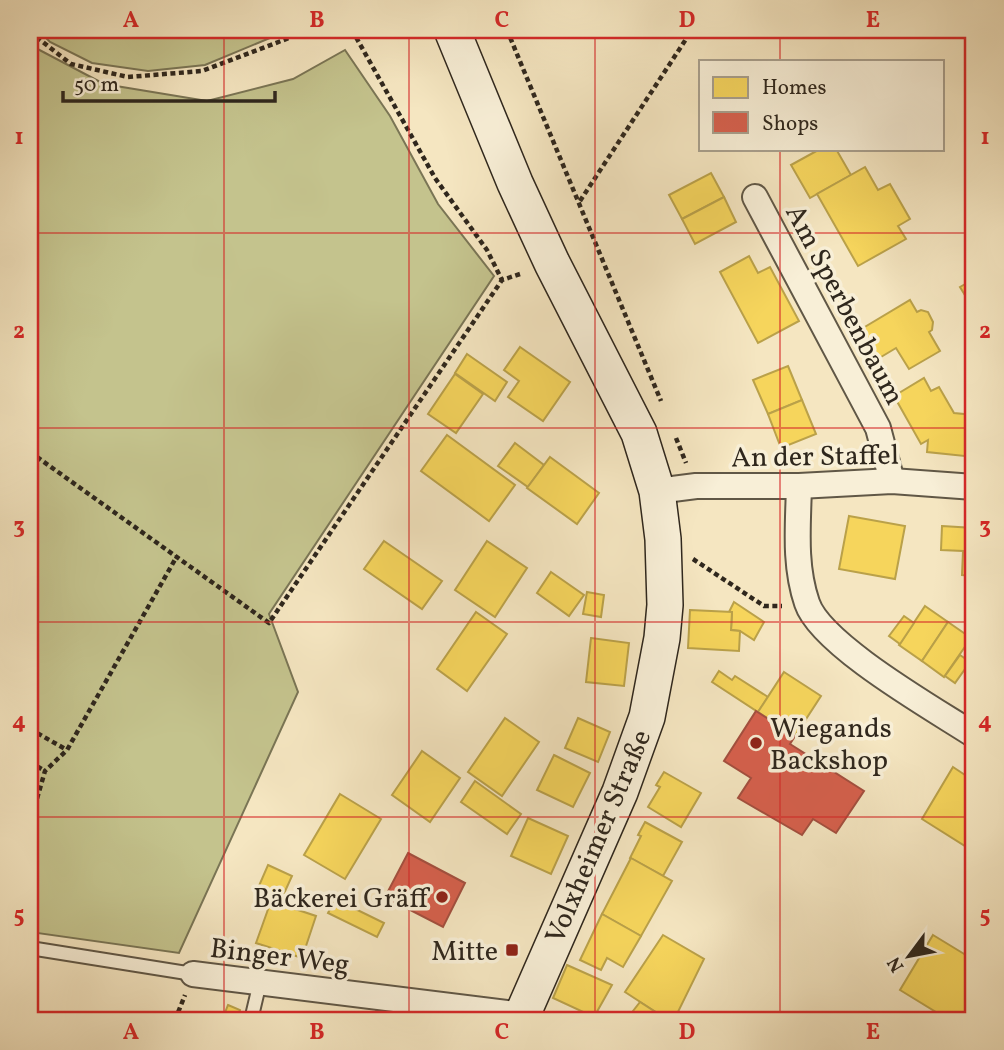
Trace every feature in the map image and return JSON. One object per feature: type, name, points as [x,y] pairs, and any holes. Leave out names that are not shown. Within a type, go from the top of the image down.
[{"type":"main road","name":"Volxheimer Straße","points":[[452,30],[515,183],[597,354],[630,412],[647,454],[657,491],[663,539],[663,627],[656,678],[636,755],[524,1018]]},
{"type":"street","name":"Am Sperbenbaum","points":[[755,197],[878,428],[892,481]]},
{"type":"street","name":"An der Staffel","points":[[657,491],[696,486],[799,486],[892,481],[974,487]]},
{"type":"street","points":[[799,486],[797,565],[808,606],[824,631],[859,660],[974,735]]},
{"type":"street","name":"Binger Weg","points":[[193,974],[524,1018]]},
{"type":"lane","name":"Binger Weg","points":[[30,948],[193,974]]},
{"type":"lane","points":[[251,1020],[260,982]]},
{"type":"path","points":[[30,32],[71,64],[128,77],[202,71],[310,30]]},
{"type":"path","points":[[352,30],[435,178],[486,250],[502,280]]},
{"type":"path","points":[[507,30],[664,409]]},
{"type":"path","points":[[579,202],[692,30]]},
{"type":"path","points":[[30,452],[269,623],[502,280],[552,262]]},
{"type":"path","points":[[675,435],[696,486]]},
{"type":"path","points":[[663,539],[764,606],[808,606]]},
{"type":"path","points":[[30,823],[45,771],[67,751],[177,555]]},
{"type":"path","points":[[30,729],[67,751]]},
{"type":"path","points":[[30,762],[45,771]]},
{"type":"shaded area","points":[[38,30],[289,30],[205,65],[148,71],[92,63],[50,42]]},
{"type":"shaded area","points":[[30,45],[104,84],[207,101],[293,79],[345,50],[390,116],[438,204],[494,276],[269,614],[298,692],[179,953],[30,932]]},
{"type":"building: Homes","points":[[818,150],[837,150],[851,175],[810,198],[791,165]]},
{"type":"building: Homes","points":[[865,167],[878,190],[890,184],[910,219],[898,226],[906,239],[858,266],[817,194]]},
{"type":"building: Homes","points":[[711,173],[724,197],[682,219],[669,195]]},
{"type":"building: Homes","points":[[724,197],[736,222],[695,244],[682,219]]},
{"type":"building: Homes","points":[[749,256],[758,273],[770,267],[799,321],[758,343],[720,272]]},
{"type":"building: Homes","points":[[974,279],[974,310],[960,287]]},
{"type":"building: Homes","points":[[910,300],[917,312],[928,312],[933,322],[929,332],[940,351],[909,369],[896,348],[876,360],[858,331]]},
{"type":"building: Homes","points":[[520,347],[570,382],[543,421],[508,397],[519,381],[504,370]]},
{"type":"building: Homes","points":[[467,354],[507,382],[495,401],[455,373]]},
{"type":"building: Homes","points":[[788,366],[802,400],[768,414],[753,380]]},
{"type":"building: Homes","points":[[455,374],[483,394],[456,433],[428,414]]},
{"type":"building: Homes","points":[[924,378],[931,391],[939,387],[954,413],[974,415],[974,457],[927,452],[928,440],[921,444],[894,396]]},
{"type":"building: Homes","points":[[802,400],[816,434],[781,448],[768,414]]},
{"type":"building: Homes","points":[[447,435],[515,485],[489,521],[421,471]]},
{"type":"building: Homes","points":[[515,443],[544,465],[528,487],[498,466]]},
{"type":"building: Homes","points":[[550,457],[599,493],[577,524],[527,488]]},
{"type":"building: Homes","points":[[849,516],[905,526],[895,579],[839,569]]},
{"type":"building: Homes","points":[[942,526],[974,528],[974,576],[962,575],[963,551],[941,550]]},
{"type":"building: Homes","points":[[384,541],[442,581],[422,609],[364,569]]},
{"type":"building: Homes","points":[[487,541],[527,568],[495,617],[455,590]]},
{"type":"building: Homes","points":[[551,572],[584,595],[569,616],[537,593]]},
{"type":"building: Homes","points":[[587,592],[604,595],[601,617],[583,614]]},
{"type":"building: Homes","points":[[734,602],[764,622],[754,640],[740,631],[731,630],[732,612],[729,612]]},
{"type":"building: Homes","points":[[925,606],[948,622],[922,661],[899,645]]},
{"type":"building: Homes","points":[[690,610],[732,612],[731,630],[740,631],[739,651],[688,648]]},
{"type":"building: Homes","points":[[476,612],[507,634],[467,691],[437,669]]},
{"type":"building: Homes","points":[[904,616],[914,623],[900,644],[889,636]]},
{"type":"building: Homes","points":[[948,622],[971,638],[944,677],[922,661]]},
{"type":"building: Homes","points":[[591,638],[629,643],[624,686],[586,682]]},
{"type":"building: Homes","points":[[960,655],[970,662],[955,683],[945,676]]},
{"type":"building: Homes","points":[[719,671],[732,680],[735,676],[768,697],[758,712],[712,682]]},
{"type":"building: Homes","points":[[784,672],[821,696],[795,736],[758,712]]},
{"type":"building: Homes","points":[[505,718],[539,742],[502,796],[468,772]]},
{"type":"building: Homes","points":[[578,718],[610,732],[598,762],[565,748]]},
{"type":"building: Homes","points":[[422,751],[460,778],[430,822],[392,795]]},
{"type":"building: Homes","points":[[554,755],[590,773],[573,807],[537,790]]},
{"type":"building: Homes","points":[[953,767],[974,781],[974,830],[965,846],[922,819]]},
{"type":"building: Homes","points":[[664,772],[701,793],[681,827],[648,807],[660,787],[656,785]]},
{"type":"building: Homes","points":[[475,781],[521,814],[507,834],[461,802]]},
{"type":"building: Homes","points":[[340,794],[381,819],[345,879],[304,855]]},
{"type":"building: Homes","points":[[528,818],[568,836],[551,874],[511,856]]},
{"type":"building: Homes","points":[[645,822],[682,842],[663,876],[630,858]]},
{"type":"building: Homes","points":[[631,858],[672,881],[641,936],[602,914]]},
{"type":"building: Homes","points":[[268,865],[292,876],[281,900],[255,895]]},
{"type":"building: Homes","points":[[335,899],[384,923],[377,937],[328,913]]},
{"type":"building: Homes","points":[[271,901],[316,916],[302,958],[256,943]]},
{"type":"building: Homes","points":[[602,914],[641,936],[623,967],[607,958],[601,970],[580,960]]},
{"type":"building: Homes","points":[[663,935],[704,959],[674,1020],[668,1020],[625,992]]},
{"type":"building: Homes","points":[[933,935],[974,960],[974,1020],[949,1020],[900,990]]},
{"type":"building: Homes","points":[[567,965],[612,985],[594,1017],[553,998]]},
{"type":"building: Homes","points":[[640,1002],[668,1020],[626,1020]]},
{"type":"building: Homes","points":[[228,1005],[240,1010],[238,1020],[222,1020]]},
{"type":"building: Homes","points":[[376,1011],[399,1015],[399,1020],[375,1017]]},
{"type":"building: Homes","points":[[402,1015],[436,1020],[401,1020]]},
{"type":"building: Shops","points":[[756,711],[795,736],[790,744],[864,791],[836,833],[813,819],[802,835],[738,798],[751,778],[724,761]]},
{"type":"building: Shops","points":[[408,853],[465,883],[443,927],[385,897]]},
{"type":"place","name":"Wiegands Backshop","points":[[756,743]]},
{"type":"place","name":"Bäckerei Gräff","points":[[442,897]]},
{"type":"place","name":"Mitte","points":[[512,950]]}]
